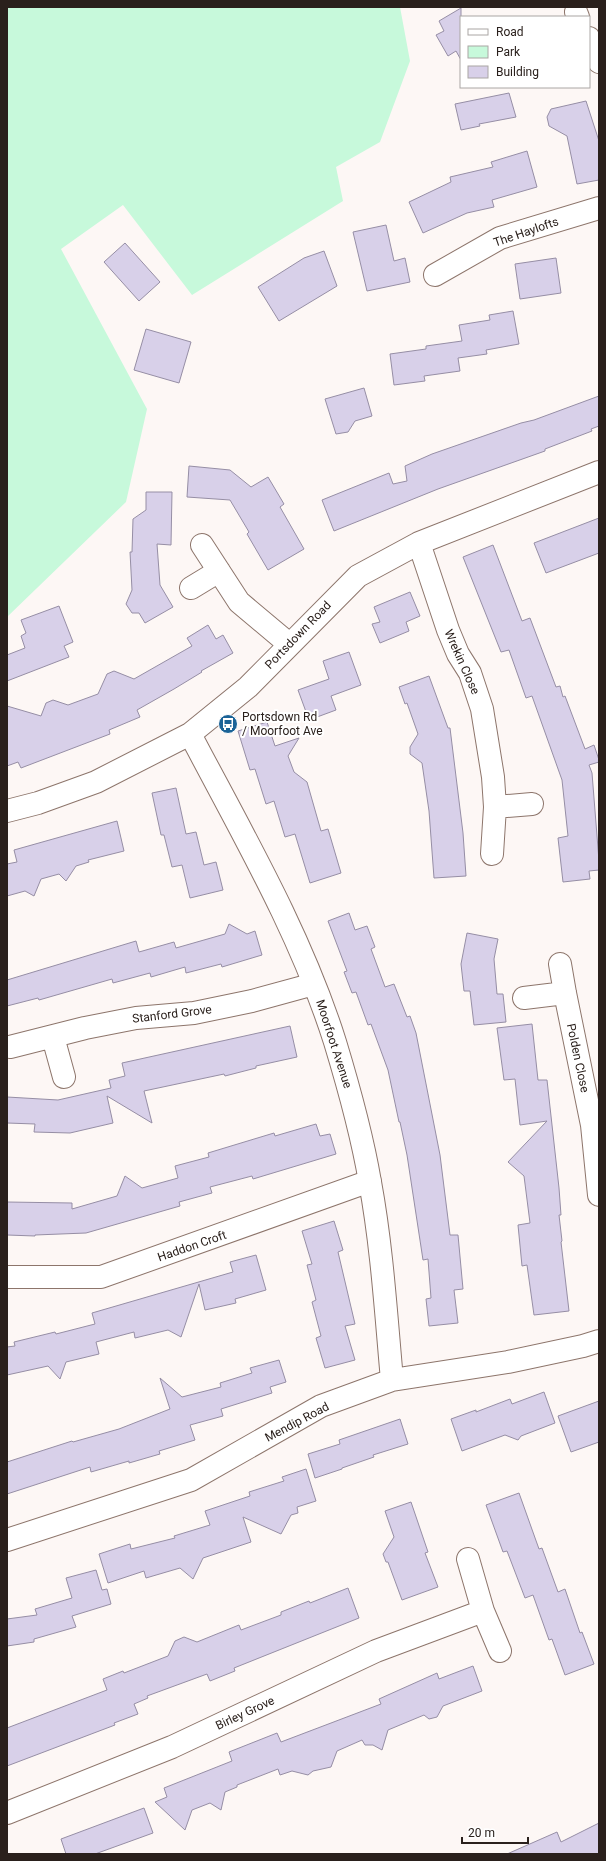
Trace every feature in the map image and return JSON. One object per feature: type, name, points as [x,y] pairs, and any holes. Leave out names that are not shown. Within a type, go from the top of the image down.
[{"type":"street","name":"The Haylofts","points":[[435,275],[500,238],[599,208]]},
{"type":"street","name":"Portsdown Road","points":[[7,811],[38,803],[96,782],[190,734],[248,687],[358,576],[419,544],[599,472]]},
{"type":"street","name":"Wrekin Close","points":[[419,544],[448,630],[458,654],[470,673],[482,709],[493,777],[495,807],[492,854]]},
{"type":"street","points":[[202,545],[239,602],[289,644]]},
{"type":"street","points":[[192,588],[219,571]]},
{"type":"street","name":"Moorfoot Avenue","points":[[190,734],[274,894],[314,984],[335,1041],[353,1104],[370,1181],[382,1261],[392,1380]]},
{"type":"street","points":[[495,807],[532,804]]},
{"type":"street","name":"Polden Close","points":[[560,964],[592,1125],[599,1195]]},
{"type":"street","name":"Stanford Grove","points":[[10,1047],[85,1028],[136,1018],[194,1013],[252,1001],[314,984]]},
{"type":"street","points":[[524,998],[565,993]]},
{"type":"street","points":[[53,1037],[64,1077]]},
{"type":"street","name":"Haddon Croft","points":[[7,1277],[101,1277],[370,1181]]},
{"type":"street","name":"Mendip Road","points":[[7,1540],[191,1480],[321,1406],[392,1380],[508,1362],[599,1342]]},
{"type":"street","points":[[468,1559],[483,1611],[500,1651]]},
{"type":"street","name":"Birley Grove","points":[[7,1813],[172,1747],[376,1651],[483,1611]]},
{"type":"green space","points":[[7,7],[400,7],[410,61],[380,142],[336,167],[343,201],[192,295],[123,205],[61,249],[147,409],[126,502],[7,617]]},
{"type":"building","points":[[461,8],[460,58],[456,51],[448,56],[436,35],[444,31],[439,21]]},
{"type":"building","points":[[509,93],[516,117],[479,124],[480,126],[461,130],[455,104]]},
{"type":"building","points":[[586,101],[599,141],[599,180],[577,184],[567,136],[549,126],[547,117],[551,109]]},
{"type":"building","points":[[527,151],[537,187],[492,200],[494,207],[467,213],[423,233],[409,202],[451,182],[450,177],[493,167],[491,162]]},
{"type":"building","points":[[386,225],[394,261],[405,258],[410,282],[367,291],[353,232]]},
{"type":"building","points":[[125,243],[160,282],[139,301],[104,262]]},
{"type":"building","points":[[324,251],[337,286],[279,321],[258,287],[304,258]]},
{"type":"building","points":[[556,258],[561,293],[520,299],[515,264]]},
{"type":"building","points":[[513,311],[519,344],[486,350],[487,354],[458,358],[460,371],[424,376],[425,381],[394,385],[390,354],[426,349],[426,346],[462,341],[459,325],[490,320],[489,315]]},
{"type":"building","points":[[146,329],[191,342],[179,383],[134,370]]},
{"type":"building","points":[[364,388],[372,416],[355,421],[348,432],[336,434],[325,399]]},
{"type":"building","points":[[599,396],[599,426],[591,429],[592,431],[545,449],[545,451],[438,489],[334,531],[322,500],[389,473],[393,484],[407,481],[405,466],[432,454],[521,423],[534,420]]},
{"type":"building","points":[[189,466],[230,470],[251,487],[268,477],[284,504],[280,507],[304,549],[268,570],[247,534],[249,532],[230,500],[187,497]]},
{"type":"building","points":[[146,492],[172,492],[171,545],[157,544],[160,585],[173,607],[145,623],[139,613],[132,613],[126,604],[132,590],[130,552],[132,552],[133,519],[146,510]]},
{"type":"building","points":[[599,518],[599,553],[546,573],[534,543]]},
{"type":"building","points":[[493,545],[522,621],[530,618],[556,687],[560,686],[563,697],[565,696],[585,749],[594,745],[599,760],[599,762],[589,765],[592,773],[599,861],[599,870],[589,871],[590,879],[563,882],[558,838],[568,836],[562,780],[532,696],[526,698],[509,650],[501,652],[463,557]]},
{"type":"building","points":[[410,592],[420,616],[406,622],[409,631],[380,643],[372,624],[380,622],[374,607]]},
{"type":"building","points":[[59,606],[73,642],[64,646],[69,657],[7,681],[7,655],[25,648],[21,636],[26,633],[21,620]]},
{"type":"building","points":[[208,625],[216,639],[223,635],[233,653],[137,710],[140,717],[109,730],[110,734],[21,768],[18,762],[7,766],[7,706],[41,716],[46,703],[53,700],[68,705],[98,694],[107,674],[114,671],[134,679],[192,646],[187,638]]},
{"type":"building","points":[[349,652],[361,685],[331,696],[336,710],[309,720],[298,690],[329,679],[323,661]]},
{"type":"building","points":[[429,676],[448,728],[450,728],[463,833],[466,876],[434,878],[429,811],[422,763],[410,754],[410,747],[418,734],[407,703],[405,704],[399,687]]},
{"type":"building","points":[[267,722],[275,746],[299,738],[288,756],[294,772],[307,782],[321,831],[328,829],[341,873],[310,883],[295,834],[285,837],[274,801],[266,804],[255,769],[250,770],[238,731]]},
{"type":"building","points":[[176,788],[186,834],[196,832],[204,865],[216,862],[223,890],[190,898],[182,865],[172,867],[164,835],[161,835],[152,793]]},
{"type":"building","points":[[117,821],[124,851],[88,860],[89,862],[76,866],[66,881],[59,874],[41,879],[34,896],[25,891],[7,896],[7,864],[17,862],[14,850]]},
{"type":"building","points":[[349,913],[355,930],[367,926],[375,947],[371,949],[385,987],[394,984],[407,1017],[410,1016],[416,1033],[440,1155],[450,1235],[458,1235],[463,1289],[454,1290],[458,1323],[429,1326],[426,1299],[431,1298],[428,1259],[423,1260],[407,1155],[388,1070],[371,1024],[368,1025],[356,992],[352,993],[344,972],[347,971],[328,921]]},
{"type":"building","points":[[229,924],[247,934],[255,931],[262,955],[222,967],[221,964],[186,973],[185,967],[151,977],[150,973],[113,983],[112,979],[39,1000],[38,998],[7,1006],[7,980],[136,941],[139,952],[174,942],[176,948],[225,934]]},
{"type":"building","points":[[467,933],[498,939],[494,959],[497,994],[503,994],[506,1022],[474,1025],[470,991],[464,991],[461,964]]},
{"type":"building","points":[[532,1024],[538,1080],[547,1080],[559,1188],[561,1242],[569,1311],[534,1315],[527,1265],[522,1266],[518,1225],[530,1223],[524,1176],[508,1162],[547,1121],[520,1125],[515,1079],[504,1080],[497,1028]]},
{"type":"building","points":[[290,1026],[297,1057],[256,1066],[256,1068],[225,1076],[224,1074],[144,1091],[152,1123],[107,1096],[113,1123],[70,1133],[34,1132],[35,1124],[7,1123],[7,1097],[58,1100],[111,1088],[109,1080],[125,1076],[122,1063]]},
{"type":"building","points":[[316,1124],[320,1136],[330,1134],[336,1154],[253,1179],[252,1176],[210,1187],[212,1193],[179,1202],[180,1206],[86,1233],[35,1236],[7,1235],[7,1202],[72,1203],[72,1209],[117,1196],[125,1176],[142,1188],[178,1178],[175,1166],[209,1157],[208,1153],[274,1133],[275,1136]]},
{"type":"building","points":[[334,1221],[343,1250],[338,1252],[355,1324],[345,1326],[355,1360],[325,1368],[316,1338],[321,1336],[312,1302],[316,1300],[307,1265],[312,1264],[302,1231]]},
{"type":"building","points":[[256,1255],[266,1290],[235,1299],[236,1303],[205,1310],[199,1284],[181,1337],[168,1330],[135,1338],[134,1332],[96,1342],[99,1354],[66,1362],[60,1379],[48,1366],[7,1375],[7,1347],[15,1346],[14,1342],[55,1332],[56,1334],[95,1324],[92,1313],[233,1272],[230,1262]]},
{"type":"building","points":[[279,1360],[286,1382],[270,1387],[272,1393],[221,1409],[223,1416],[190,1425],[195,1440],[159,1451],[160,1454],[129,1463],[129,1461],[91,1472],[90,1467],[7,1494],[7,1462],[72,1441],[73,1442],[119,1429],[170,1409],[160,1378],[182,1397],[221,1387],[220,1383],[252,1373],[250,1368]]},
{"type":"building","points":[[544,1392],[555,1423],[521,1436],[518,1440],[505,1435],[462,1451],[451,1419],[476,1410],[476,1412],[510,1399],[512,1404]]},
{"type":"building","points":[[599,1401],[599,1442],[571,1452],[558,1416]]},
{"type":"building","points":[[400,1419],[408,1444],[373,1455],[374,1457],[315,1478],[308,1454],[340,1444],[339,1440]]},
{"type":"building","points":[[306,1469],[316,1501],[297,1507],[298,1513],[291,1515],[281,1534],[243,1517],[251,1542],[203,1558],[193,1579],[180,1568],[146,1578],[144,1571],[108,1583],[99,1554],[130,1544],[131,1549],[175,1538],[174,1536],[210,1525],[205,1511],[250,1496],[249,1492],[284,1481],[282,1477]]},
{"type":"building","points":[[519,1493],[539,1549],[542,1548],[558,1592],[565,1589],[580,1633],[582,1632],[594,1664],[565,1675],[552,1639],[549,1640],[533,1595],[525,1598],[507,1551],[503,1552],[486,1505]]},
{"type":"building","points":[[411,1502],[428,1552],[425,1553],[438,1587],[402,1600],[388,1562],[386,1562],[383,1554],[394,1537],[385,1511]]},
{"type":"building","points":[[96,1570],[102,1590],[107,1589],[111,1604],[72,1616],[76,1627],[34,1639],[34,1642],[7,1646],[7,1619],[37,1615],[35,1609],[72,1598],[66,1578]]},
{"type":"building","points":[[348,1588],[359,1618],[234,1668],[235,1671],[210,1681],[207,1674],[147,1696],[148,1698],[134,1704],[138,1714],[114,1723],[115,1725],[7,1766],[7,1728],[107,1690],[103,1679],[123,1671],[124,1673],[168,1656],[175,1641],[184,1637],[197,1642],[239,1625],[241,1630],[281,1615],[281,1612],[309,1601],[310,1603]]},
{"type":"building","points":[[473,1666],[482,1691],[443,1706],[437,1717],[429,1719],[424,1715],[388,1730],[382,1750],[373,1745],[365,1745],[362,1740],[337,1751],[331,1767],[313,1771],[308,1775],[292,1771],[280,1775],[278,1769],[237,1785],[237,1787],[225,1792],[221,1810],[210,1803],[192,1810],[185,1830],[155,1802],[167,1797],[164,1788],[232,1761],[229,1752],[277,1733],[281,1742],[381,1704],[379,1699],[437,1673],[439,1679]]},
{"type":"building","points":[[144,1808],[153,1833],[95,1854],[66,1854],[61,1839]]},
{"type":"building","points":[[599,1823],[599,1854],[507,1854],[557,1832],[561,1842]]},
{"type":"place","name":"Portsdown Rd / Moorfoot Ave","points":[[228,724]]}]
